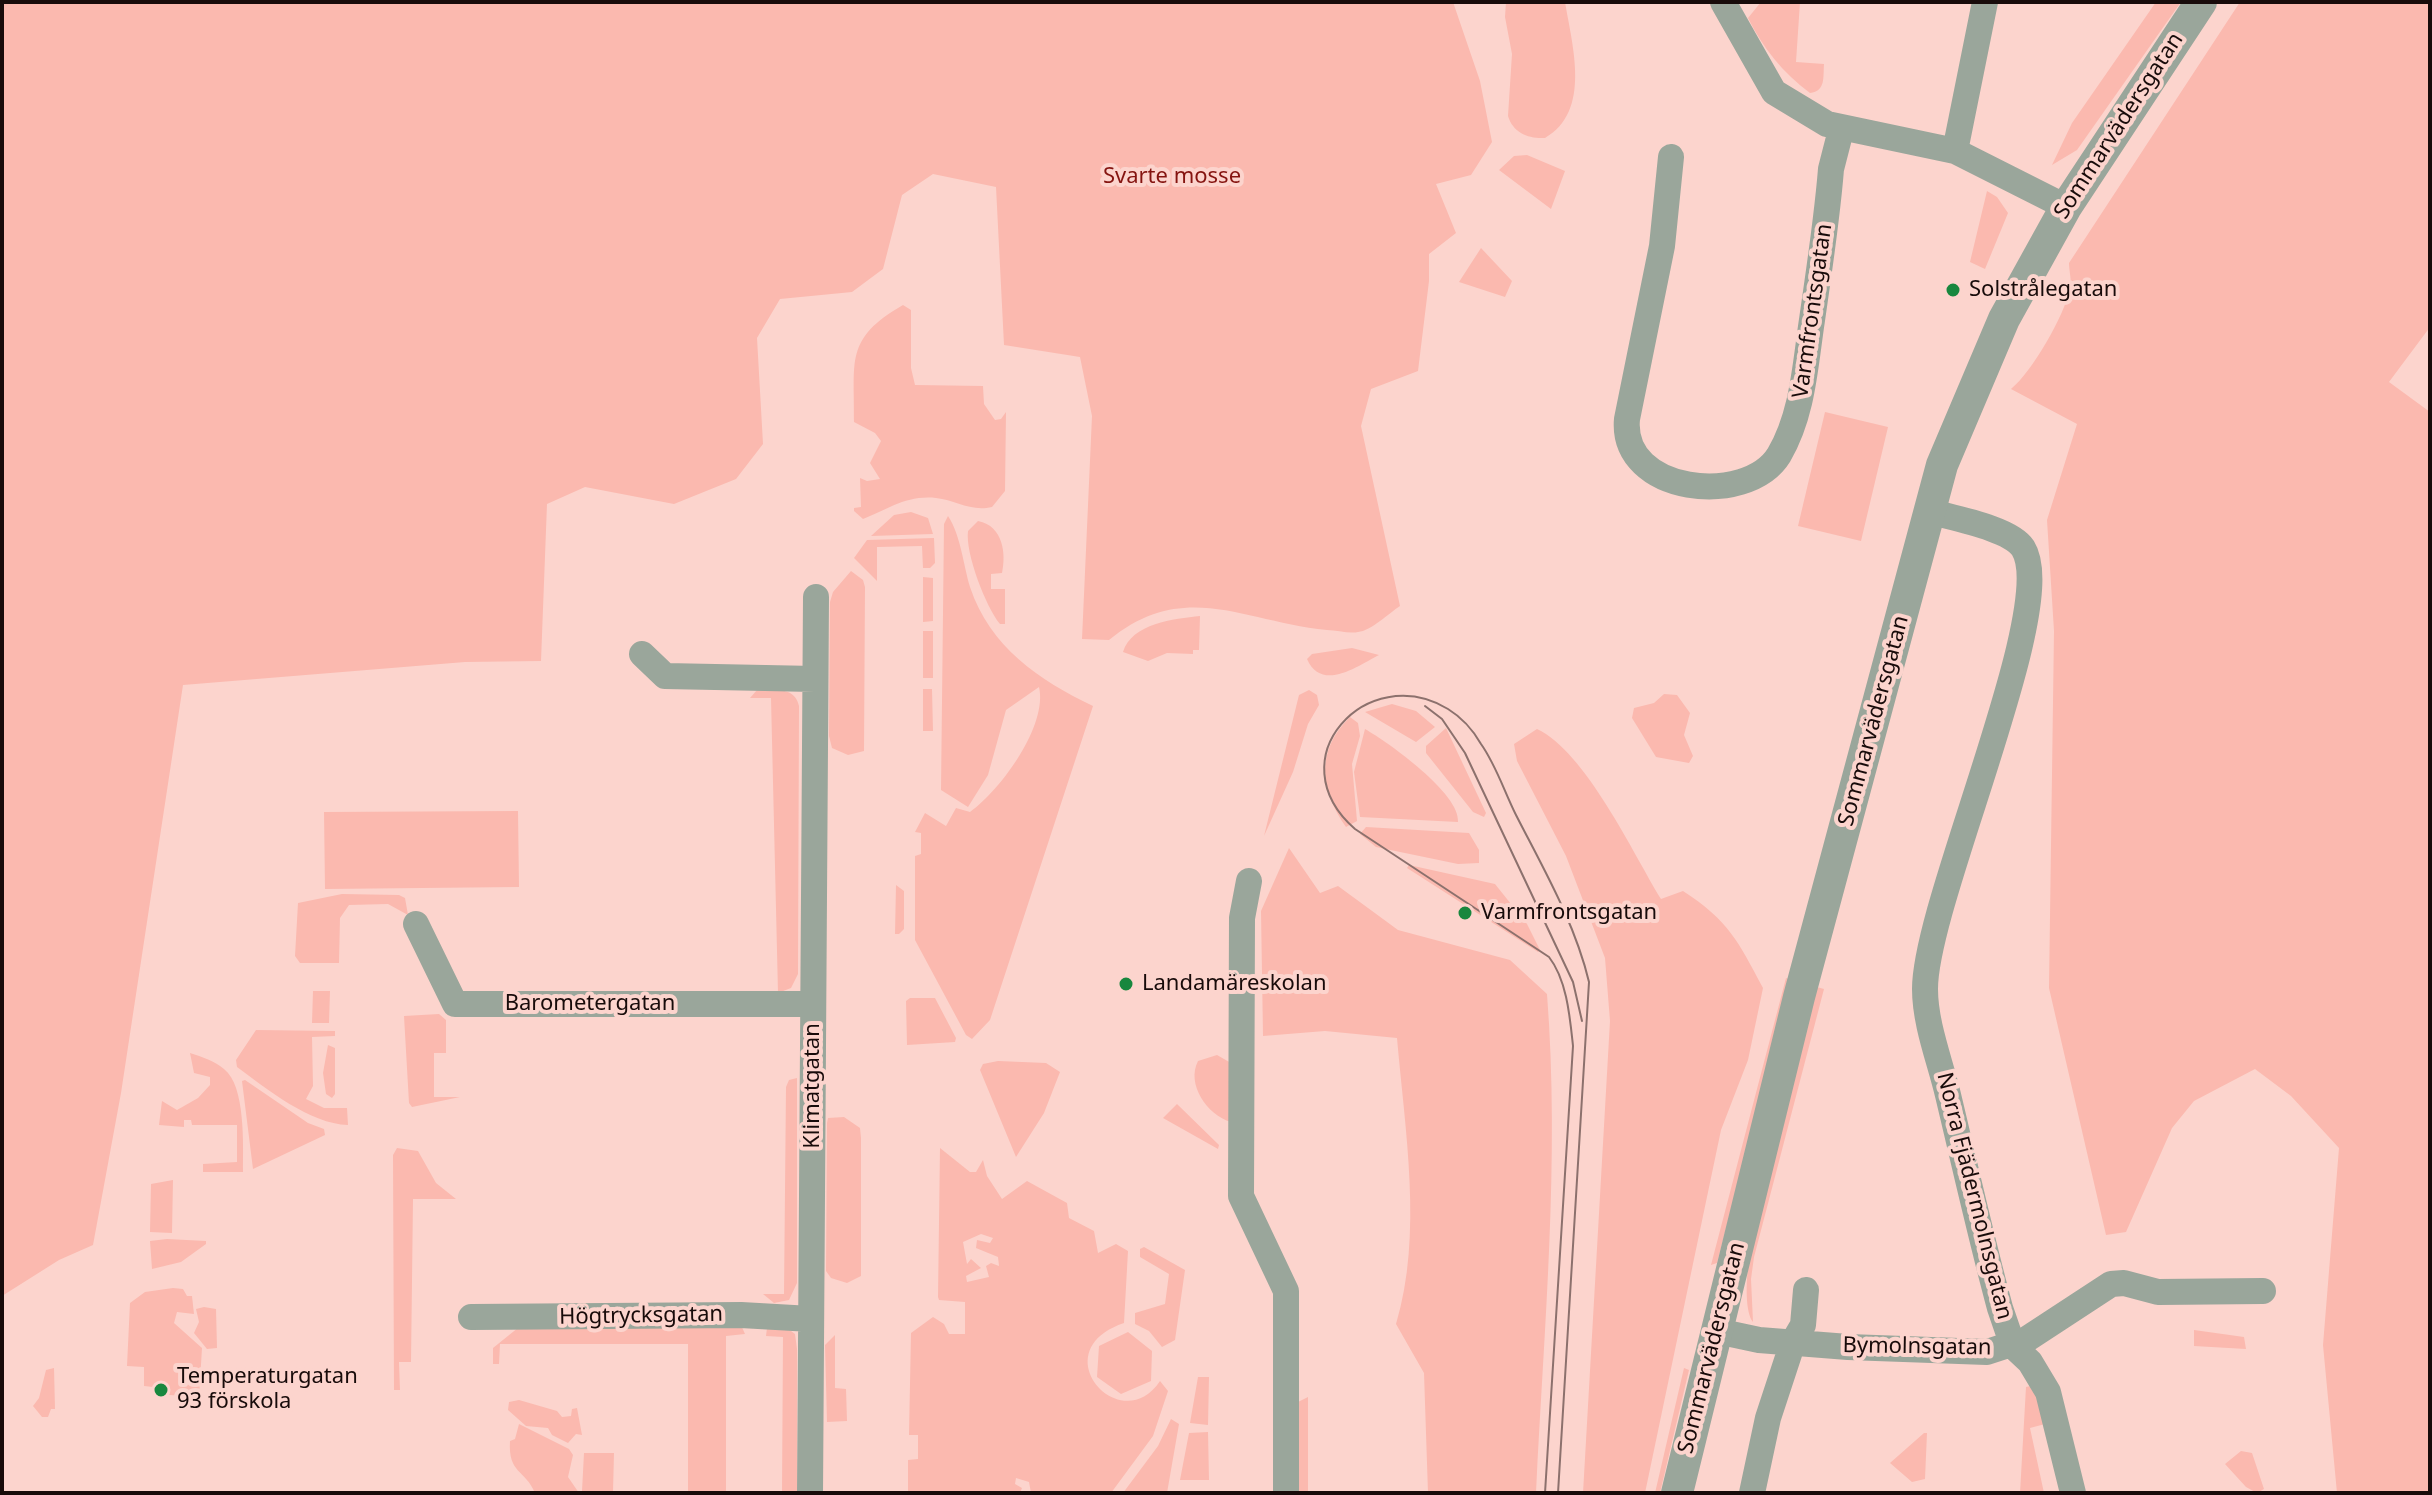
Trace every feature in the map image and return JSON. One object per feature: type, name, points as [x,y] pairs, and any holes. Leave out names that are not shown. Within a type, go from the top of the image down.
[{"type":"street","points":[[1723,2],[1774,92],[1841,130],[1955,151],[2066,207]]},
{"type":"street","points":[[1955,151],[1985,2]]},
{"type":"street","name":"Sommarvädersgatan","points":[[1677,1493],[1799,997],[1942,465],[2004,319],[2066,207],[2201,2]]},
{"type":"street","name":"Varmfrontsgatan","points":[[1671,157],[1662,246],[1627,419],[1627,441],[1641,464],[1667,479],[1688,484],[1733,483],[1753,476],[1777,458],[1798,415],[1831,169],[1841,130]]},
{"type":"street","name":"Norra Fjädermolnsgatan","points":[[1928,511],[2009,535],[2023,549],[2032,574],[1994,736],[1959,853],[1926,981],[1928,1012],[1993,1280],[2013,1346],[2030,1362],[2048,1392],[2073,1493]]},
{"type":"street","name":"Klimatgatan","points":[[810,1493],[816,597]]},
{"type":"street","points":[[642,654],[665,676],[815,679]]},
{"type":"street","points":[[1249,881],[1242,918],[1241,1196],[1286,1291],[1286,1493]]},
{"type":"street","name":"Barometergatan","points":[[416,924],[455,1004],[813,1004]]},
{"type":"street","name":"Bymolnsgatan","points":[[1717,1331],[1759,1340],[1987,1352],[2013,1346],[2111,1284],[2124,1283],[2158,1292],[2263,1291]]},
{"type":"street","points":[[1752,1493],[1768,1418],[1793,1342],[1803,1325],[1806,1290]]},
{"type":"street","name":"Högtrycksgatan","points":[[471,1317],[741,1315],[811,1319]]},
{"type":"green space","name":"Svarte mosse","points":[[2,2],[1453,2],[1480,81],[1492,142],[1471,175],[1436,184],[1456,233],[1429,254],[1429,281],[1418,371],[1371,389],[1361,426],[1400,606],[1363,631],[1354,632],[1297,626],[1242,613],[1189,607],[1163,611],[1137,621],[1109,640],[1082,639],[1092,416],[1080,357],[1004,345],[996,187],[933,174],[902,195],[883,269],[852,292],[780,299],[757,338],[763,444],[736,479],[674,504],[585,487],[547,504],[541,661],[465,662],[183,685],[121,1093],[93,1245],[59,1260],[2,1296]]},
{"type":"green space","points":[[1506,2],[1565,2],[1574,57],[1574,94],[1560,126],[1545,138],[1522,134],[1508,116],[1512,54],[1505,17]]},
{"type":"green space","points":[[1761,2],[1800,2],[1796,62],[1824,64],[1823,83],[1815,92],[1810,93],[1782,68],[1760,40],[1748,18]]},
{"type":"green space","points":[[2156,2],[2181,2],[2077,150],[2052,165],[2072,123]]},
{"type":"green space","points":[[2240,2],[2430,2],[2430,327],[2389,382],[2430,412],[2430,1493],[2337,1493],[2323,1345],[2339,1148],[2291,1096],[2255,1069],[2194,1101],[2172,1128],[2126,1232],[2106,1235],[2049,988],[2054,631],[2047,520],[2077,424],[2011,389],[2037,357],[2061,314],[2071,286],[2069,263]]},
{"type":"green space","points":[[1527,155],[1565,171],[1551,209],[1499,170],[1514,156]]},
{"type":"green space","points":[[1987,191],[1997,197],[2008,213],[1985,269],[1970,262]]},
{"type":"green space","points":[[1481,248],[1512,281],[1505,297],[1459,282]]},
{"type":"green space","points":[[903,305],[911,310],[911,368],[915,385],[983,386],[984,404],[995,420],[1001,419],[1006,412],[1005,491],[992,507],[977,508],[943,499],[925,498],[906,501],[863,519],[854,511],[854,508],[861,507],[860,478],[867,481],[880,479],[870,463],[881,441],[875,433],[854,422],[857,353],[871,329]]},
{"type":"green space","points":[[1825,412],[1888,427],[1861,541],[1798,526]]},
{"type":"green space","points":[[911,512],[928,518],[933,534],[871,536],[894,515]]},
{"type":"green space","points":[[948,516],[959,541],[970,587],[990,627],[1003,644],[1036,673],[1093,706],[990,1020],[972,1039],[966,1035],[915,940],[915,856],[921,854],[921,833],[915,832],[925,813],[946,826],[956,808],[970,812],[995,789],[1020,756],[1040,702],[1039,687],[1006,710],[988,775],[968,807],[941,790],[944,524]]},
{"type":"green space","points":[[978,521],[993,529],[1001,542],[1004,558],[1002,573],[991,574],[991,589],[1005,589],[1005,624],[1000,624],[989,605],[973,566],[968,531]]},
{"type":"green space","points":[[934,538],[935,563],[930,568],[923,568],[922,546],[877,547],[877,581],[854,558],[867,540]]},
{"type":"green space","points":[[851,571],[863,580],[865,587],[864,751],[848,755],[832,748],[829,736],[830,602],[833,592]]},
{"type":"green space","points":[[923,577],[933,578],[933,621],[923,622]]},
{"type":"green space","points":[[1200,616],[1199,650],[1193,650],[1193,654],[1167,653],[1148,661],[1123,652],[1128,642],[1144,629],[1167,621]]},
{"type":"green space","points":[[923,631],[933,631],[933,678],[923,678]]},
{"type":"green space","points":[[1352,648],[1379,655],[1351,670],[1331,675],[1314,669],[1307,659],[1312,654]]},
{"type":"green space","points":[[923,689],[932,689],[933,731],[923,731]]},
{"type":"green space","points":[[757,690],[788,692],[799,706],[798,974],[791,988],[778,993],[771,698],[750,698]]},
{"type":"green space","points":[[1309,690],[1317,695],[1319,705],[1308,724],[1293,772],[1264,836],[1299,695]]},
{"type":"green space","points":[[1664,694],[1677,695],[1690,713],[1684,735],[1693,756],[1689,763],[1656,757],[1632,718],[1634,708],[1654,703]]},
{"type":"green space","points":[[1392,704],[1416,711],[1435,727],[1416,742],[1365,712]]},
{"type":"green space","points":[[1350,717],[1358,723],[1360,736],[1352,764],[1357,821],[1346,827],[1331,799],[1325,771],[1331,743]]},
{"type":"green space","points":[[1446,728],[1486,813],[1484,817],[1473,812],[1426,753],[1426,746]]},
{"type":"green space","points":[[1365,729],[1390,745],[1436,784],[1456,810],[1458,822],[1360,817],[1354,772]]},
{"type":"green space","points":[[1537,729],[1573,758],[1590,780],[1661,899],[1683,891],[1711,912],[1731,933],[1763,988],[1748,1060],[1721,1130],[1645,1493],[1583,1493],[1610,1021],[1605,958],[1566,856],[1517,761],[1514,744]]},
{"type":"green space","points":[[518,811],[519,887],[325,889],[324,812]]},
{"type":"green space","points":[[1366,827],[1469,833],[1479,850],[1479,863],[1458,864],[1376,847],[1360,834]]},
{"type":"green space","points":[[1289,848],[1320,893],[1338,886],[1398,930],[1510,960],[1547,994],[1551,1056],[1551,1181],[1536,1493],[1428,1493],[1424,1373],[1396,1324],[1409,1254],[1410,1218],[1410,1182],[1397,1038],[1325,1031],[1263,1036],[1261,911]]},
{"type":"green space","points":[[1409,865],[1495,884],[1527,924],[1540,950],[1538,952],[1407,868]]},
{"type":"green space","points":[[896,885],[904,891],[904,929],[899,934],[895,934]]},
{"type":"green space","points":[[342,894],[399,895],[405,898],[408,915],[388,904],[349,905],[340,918],[339,963],[300,963],[295,956],[298,903]]},
{"type":"green space","points":[[1786,978],[1791,980],[1717,1263],[1711,1265]]},
{"type":"green space","points":[[1813,986],[1824,989],[1754,1257],[1751,1279],[1753,1322],[1747,1298],[1756,1212]]},
{"type":"green space","points":[[313,991],[330,991],[329,1023],[312,1023]]},
{"type":"green space","points":[[910,998],[935,998],[956,1038],[955,1042],[907,1045],[906,1001]]},
{"type":"green space","points":[[439,1014],[446,1020],[446,1053],[434,1053],[434,1097],[460,1097],[412,1107],[409,1103],[404,1016]]},
{"type":"green space","points":[[256,1030],[335,1031],[335,1036],[312,1037],[313,1086],[306,1099],[324,1108],[347,1108],[348,1125],[319,1119],[304,1112],[237,1067],[236,1060]]},
{"type":"green space","points":[[328,1045],[335,1048],[335,1094],[332,1098],[326,1094],[323,1073]]},
{"type":"green space","points":[[190,1053],[220,1066],[231,1077],[242,1117],[243,1172],[203,1172],[203,1164],[237,1162],[237,1125],[192,1125],[191,1120],[184,1120],[184,1127],[159,1125],[162,1101],[177,1110],[198,1098],[210,1085],[210,1077],[194,1073]]},
{"type":"green space","points":[[1217,1055],[1231,1063],[1231,1122],[1214,1113],[1197,1089],[1195,1070],[1198,1061]]},
{"type":"green space","points":[[998,1061],[1046,1063],[1060,1072],[1044,1113],[1016,1157],[980,1070],[983,1064]]},
{"type":"green space","points":[[797,1078],[797,1283],[789,1300],[774,1303],[763,1294],[784,1294],[786,1087],[789,1080]]},
{"type":"green space","points":[[245,1080],[308,1123],[324,1129],[325,1135],[253,1169],[242,1081]]},
{"type":"green space","points":[[1177,1104],[1219,1145],[1218,1149],[1163,1118]]},
{"type":"green space","points":[[844,1117],[860,1128],[861,1138],[861,1276],[847,1283],[831,1278],[826,1271],[827,1123],[828,1118]]},
{"type":"green space","points":[[397,1148],[418,1151],[436,1183],[456,1199],[413,1199],[411,1362],[399,1362],[400,1390],[394,1390],[393,1155]]},
{"type":"green space","points":[[940,1148],[970,1172],[976,1172],[983,1160],[987,1176],[1002,1199],[1027,1181],[1067,1203],[1069,1218],[1094,1231],[1098,1253],[1116,1244],[1128,1251],[1124,1323],[1100,1336],[1089,1352],[1089,1369],[1096,1385],[1110,1396],[1126,1401],[1144,1397],[1160,1381],[1168,1391],[1153,1436],[1111,1493],[1031,1493],[1029,1482],[1016,1478],[1015,1484],[1022,1488],[1020,1493],[908,1493],[908,1460],[918,1459],[918,1435],[909,1435],[911,1333],[933,1317],[944,1324],[949,1334],[965,1334],[965,1302],[939,1300]],"holes":[[[981,1234],[993,1238],[990,1243],[977,1240],[976,1248],[998,1257],[999,1266],[991,1263],[986,1266],[989,1277],[967,1282],[966,1276],[981,1268],[971,1259],[967,1264],[963,1242]]]},
{"type":"green space","points":[[173,1180],[172,1233],[150,1232],[151,1184]]},
{"type":"green space","points":[[150,1241],[206,1241],[206,1244],[181,1262],[152,1269]]},
{"type":"green space","points":[[1144,1247],[1185,1270],[1175,1340],[1162,1347],[1149,1331],[1135,1324],[1135,1313],[1165,1304],[1169,1274],[1140,1257],[1140,1249]]},
{"type":"green space","points":[[183,1289],[187,1296],[192,1296],[194,1314],[177,1312],[174,1323],[202,1348],[199,1397],[155,1394],[153,1387],[144,1386],[144,1367],[127,1366],[130,1303],[145,1292]]},
{"type":"green space","points":[[196,1309],[216,1309],[217,1348],[207,1349],[194,1333],[199,1322]]},
{"type":"green space","points":[[524,1323],[741,1325],[745,1334],[726,1336],[726,1493],[688,1493],[688,1344],[500,1344],[499,1364],[493,1364],[493,1348]]},
{"type":"green space","points":[[783,1325],[795,1334],[797,1349],[797,1493],[782,1493],[783,1337],[766,1336],[767,1328]]},
{"type":"green space","points":[[2194,1330],[2244,1337],[2246,1349],[2194,1346]]},
{"type":"green space","points":[[1128,1332],[1152,1351],[1151,1381],[1121,1394],[1097,1377],[1099,1346]]},
{"type":"green space","points":[[835,1335],[835,1388],[846,1389],[847,1421],[827,1422],[825,1345]]},
{"type":"green space","points":[[54,1368],[55,1409],[51,1409],[48,1417],[42,1417],[33,1406],[39,1398],[46,1370]]},
{"type":"green space","points":[[1684,1368],[1689,1370],[1660,1493],[1655,1493]]},
{"type":"green space","points":[[1198,1377],[1209,1377],[1208,1425],[1190,1423]]},
{"type":"green space","points":[[2035,1385],[2045,1424],[2030,1428],[2044,1493],[2020,1493],[2026,1387]]},
{"type":"green space","points":[[1308,1397],[1308,1493],[1297,1493],[1296,1403]]},
{"type":"green space","points":[[519,1400],[557,1411],[562,1417],[571,1416],[572,1409],[577,1408],[582,1435],[576,1434],[568,1443],[552,1435],[548,1428],[526,1426],[508,1410],[509,1402]]},
{"type":"green space","points":[[1171,1419],[1179,1424],[1167,1493],[1123,1493],[1158,1446]]},
{"type":"green space","points":[[519,1424],[569,1449],[573,1455],[568,1477],[579,1493],[535,1493],[514,1466],[510,1452],[510,1441],[515,1439]]},
{"type":"green space","points":[[1208,1432],[1209,1480],[1180,1480],[1189,1433]]},
{"type":"green space","points":[[1927,1433],[1925,1479],[1912,1482],[1890,1463]]},
{"type":"green space","points":[[2241,1451],[2252,1453],[2264,1489],[2257,1493],[2246,1487],[2225,1464]]},
{"type":"green space","points":[[584,1453],[614,1453],[613,1492],[582,1491]]},
{"type":"tram line","points":[[1545,1493],[1573,1046],[1567,1000],[1560,977],[1549,957],[1355,829],[1333,802],[1324,774],[1328,747],[1341,724],[1362,707],[1388,697],[1417,697],[1448,709],[1474,734],[1491,761],[1557,896],[1589,982],[1558,1493]]},
{"type":"tram line","points":[[1425,706],[1442,719],[1465,753],[1573,982],[1582,1021]]},
{"type":"place","name":"Solstrålegatan","points":[[1953,290]]},
{"type":"place","name":"Varmfrontsgatan","points":[[1465,913]]},
{"type":"place","name":"Landamäreskolan","points":[[1126,984]]},
{"type":"place","name":"Temperaturgatan 93 förskola","points":[[161,1390]]}]
